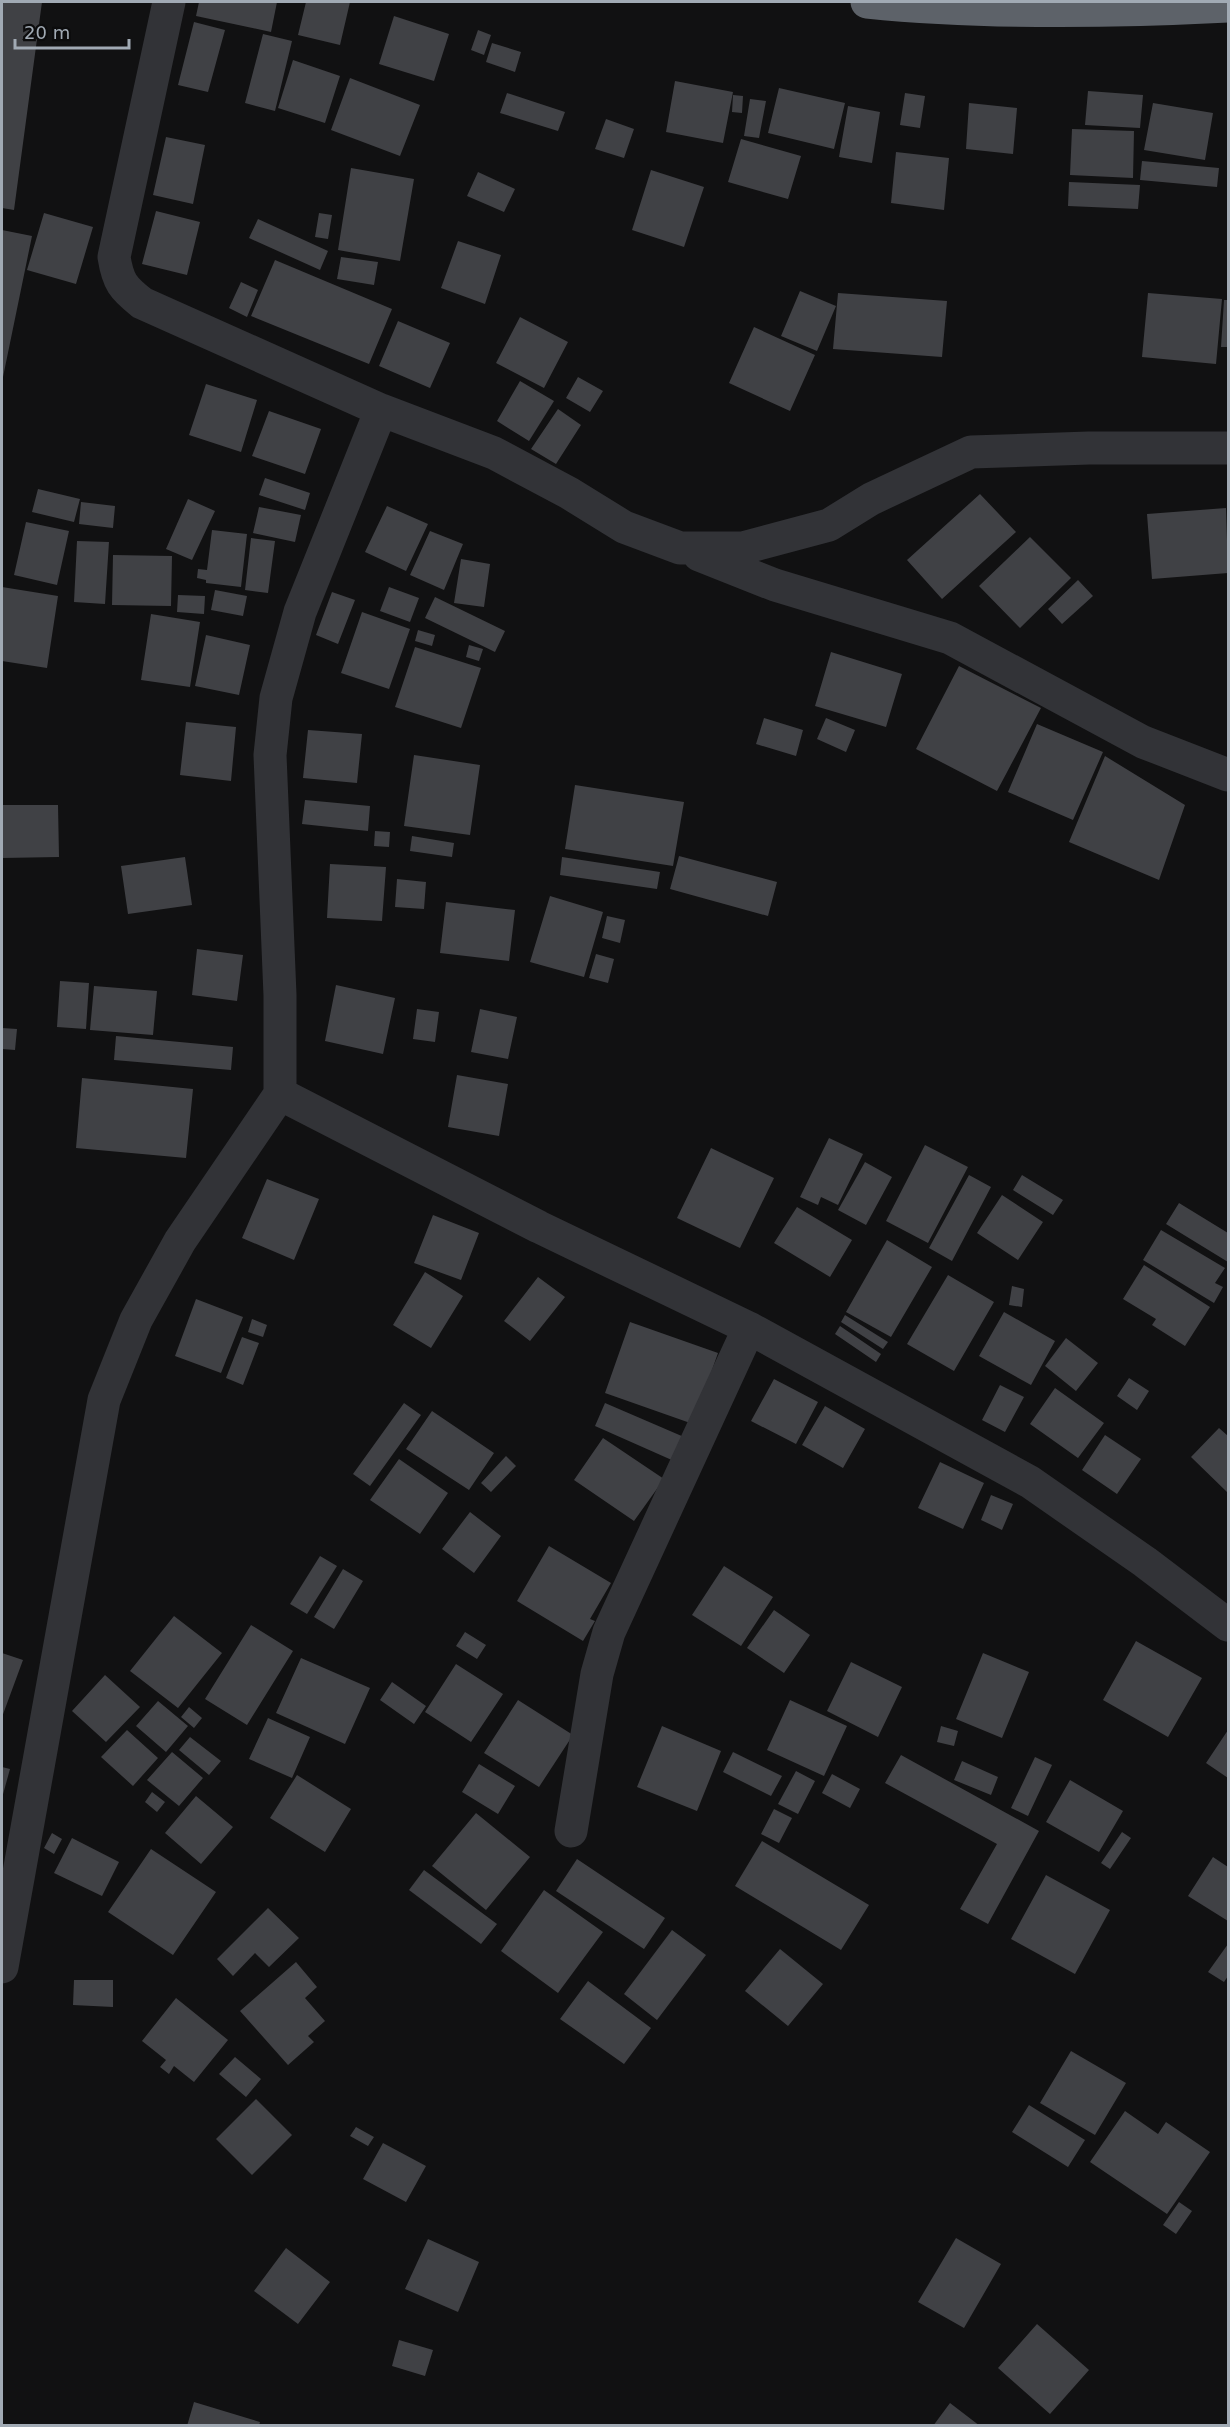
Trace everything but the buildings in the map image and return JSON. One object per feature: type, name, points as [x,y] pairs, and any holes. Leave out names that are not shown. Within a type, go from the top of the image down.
[{"type":"highway","points":[[867,2],[916,6],[1228,6]]},
{"type":"street","points":[[169,2],[114,257],[117,277],[126,290],[142,303],[381,410],[494,453],[569,493],[624,527],[775,585],[950,638],[1143,742],[1228,775]]},
{"type":"street","points":[[2,1967],[104,1400],[136,1320],[180,1241],[280,1094],[280,995],[270,755],[276,698],[300,612],[381,410]]},
{"type":"street","points":[[680,548],[742,548],[829,525],[871,499],[971,452],[1089,448],[1228,448]]},
{"type":"street","points":[[280,1094],[539,1227],[749,1328],[1030,1482],[1145,1562],[1228,1625]]},
{"type":"street","points":[[571,1832],[597,1674],[609,1632],[749,1328]]}]
